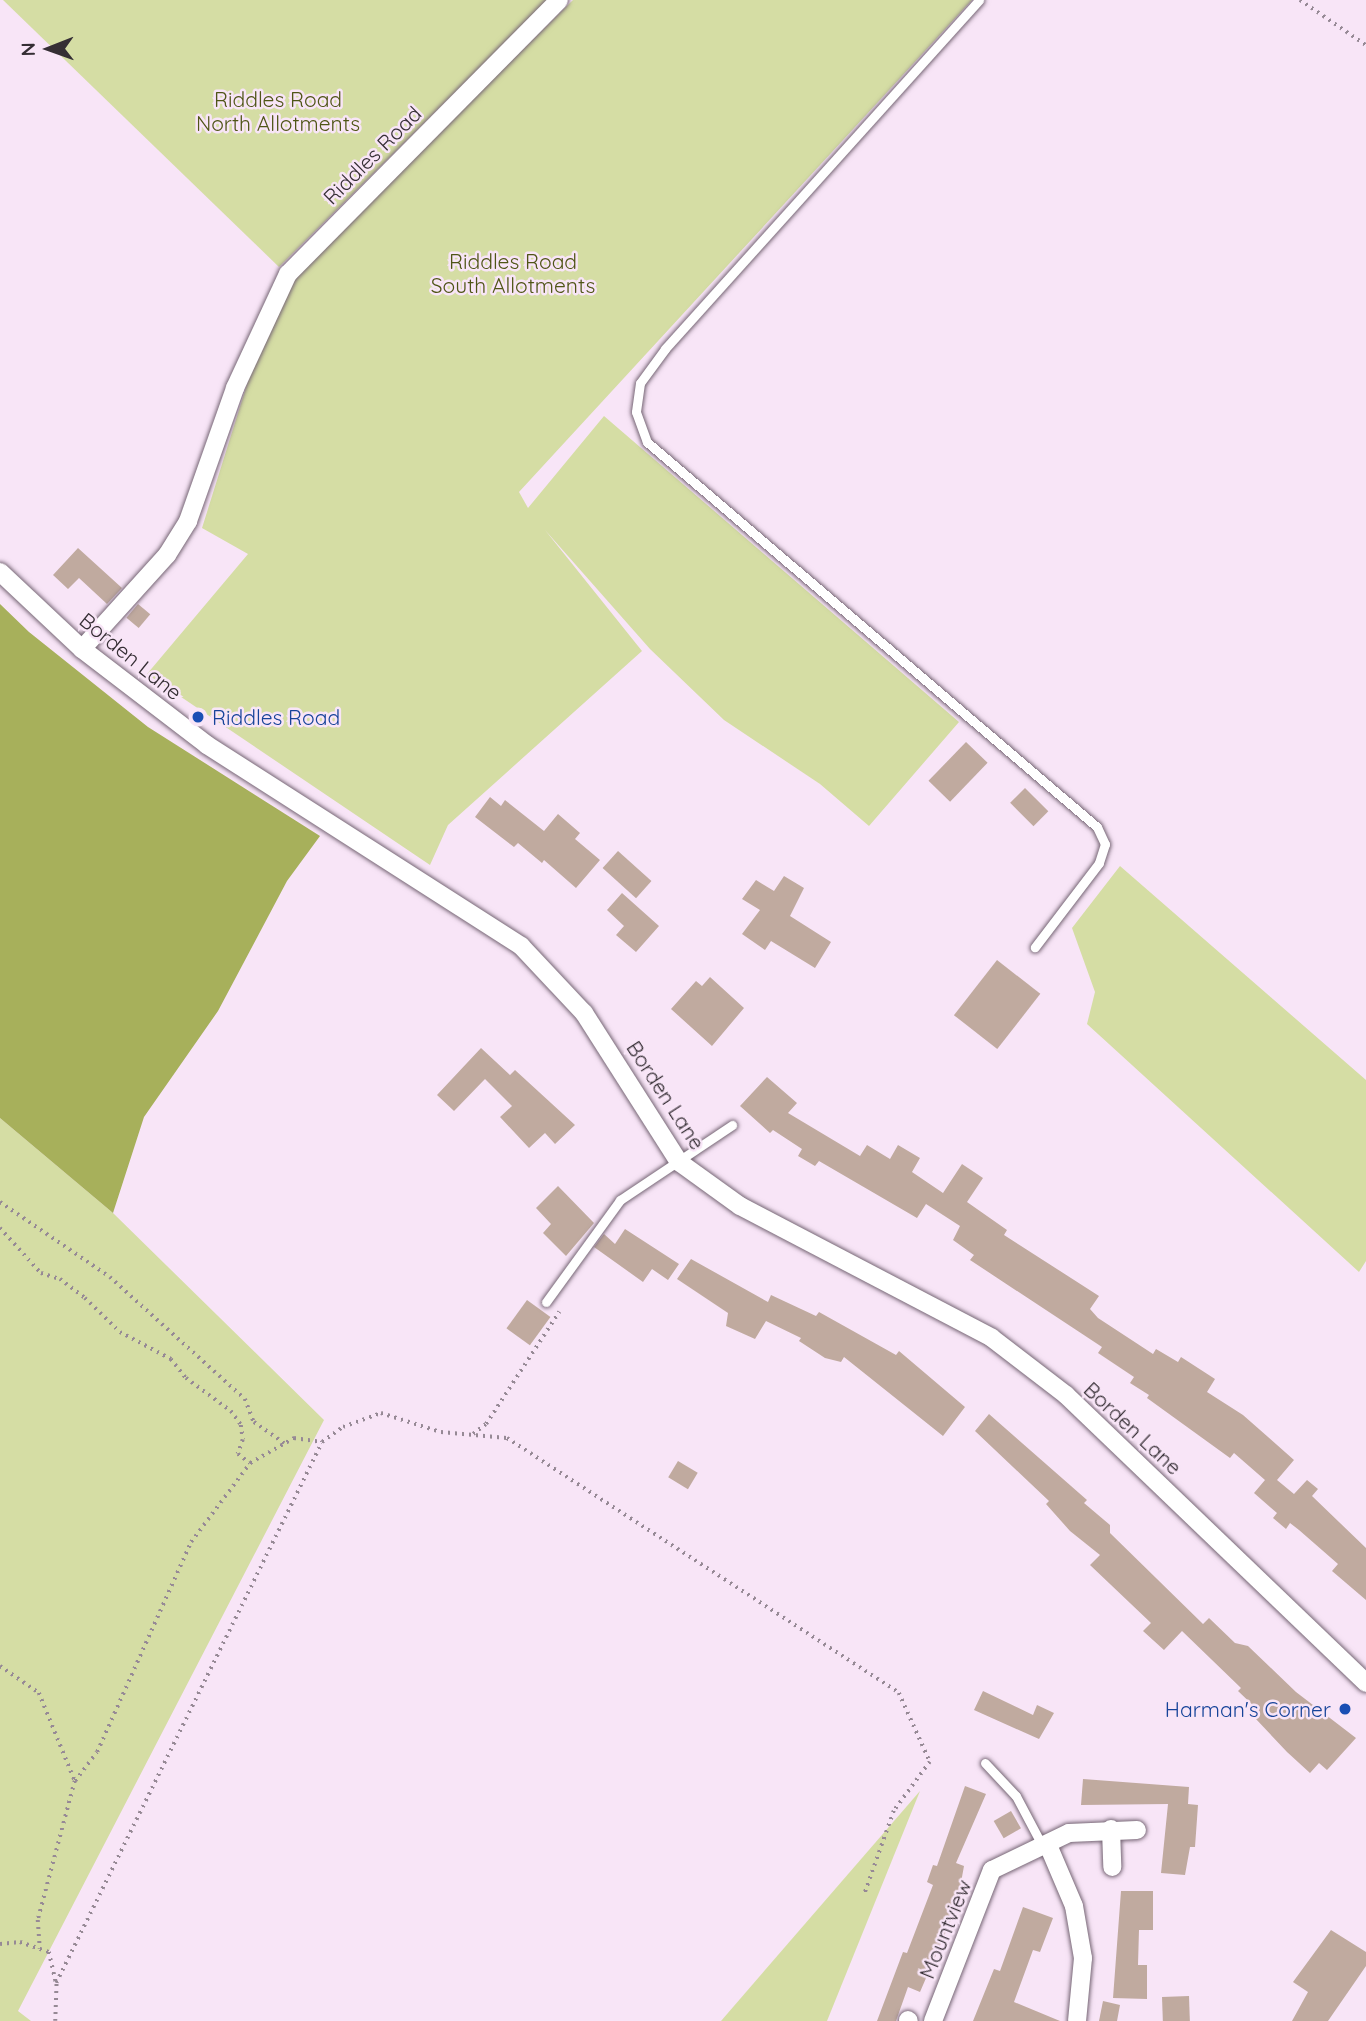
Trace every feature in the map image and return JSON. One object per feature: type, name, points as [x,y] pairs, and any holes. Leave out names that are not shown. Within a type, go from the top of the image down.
[{"type":"street","name":"Riddles Road","points":[[82,649],[167,555],[188,521],[235,388],[288,274],[559,0]]},
{"type":"street","name":"Borden Lane","points":[[0,572],[82,649],[207,745],[521,946],[584,1013],[679,1162],[740,1206],[992,1338],[1066,1395],[1366,1683]]},
{"type":"street","name":"Mountview","points":[[933,2021],[992,1870],[1069,1833],[1111,1829],[1137,1830]]},
{"type":"street","points":[[1111,1829],[1112,1867]]},
{"type":"street","points":[[1045,1846],[1074,1906],[1083,1958],[1077,2021]]},
{"type":"lane","points":[[979,0],[665,349],[640,383],[636,412],[648,442],[1097,827],[1105,844],[1099,863],[1035,947]]},
{"type":"lane","points":[[546,1302],[620,1200],[732,1125]]},
{"type":"lane","points":[[985,1763],[1016,1796],[1045,1846]]},
{"type":"path","points":[[1300,0],[1366,45]]},
{"type":"path","points":[[0,1202],[110,1277],[245,1399],[254,1422],[284,1443]]},
{"type":"path","points":[[0,1228],[41,1273],[60,1279],[120,1332],[171,1359],[186,1378],[231,1411],[241,1425],[243,1440],[237,1454],[250,1463]]},
{"type":"path","points":[[472,1435],[486,1424],[567,1301]]},
{"type":"path","points":[[57,1983],[322,1442],[344,1427],[381,1413],[441,1432],[507,1438],[899,1693],[930,1762],[894,1811],[865,1894]]},
{"type":"path","points":[[40,1949],[38,1920],[75,1781],[97,1752],[191,1542],[250,1463],[294,1438],[322,1442]]},
{"type":"path","points":[[0,1665],[39,1693],[75,1781]]},
{"type":"path","points":[[0,1944],[20,1941],[49,1952],[57,1983],[55,2021]]},
{"type":"green space","name":"Riddles Road North Allotments","points":[[3,0],[548,0],[279,267]]},
{"type":"green space","name":"Riddles Road South Allotments","points":[[573,0],[972,0],[519,492],[528,508],[604,416],[959,722],[869,826],[820,784],[724,720],[650,649],[545,530],[642,651],[448,825],[430,865],[147,674],[248,554],[202,528],[249,378],[296,274]]},
{"type":"green space","points":[[0,604],[29,632],[148,727],[320,836],[287,881],[218,1011],[144,1117],[113,1213],[0,1118]]},
{"type":"green space","points":[[1120,866],[1366,1080],[1366,1261],[1359,1272],[1087,1024],[1095,992],[1072,928]]},
{"type":"green space","points":[[0,1118],[113,1213],[324,1420],[18,2011],[31,2021],[0,2021]]},
{"type":"green space","points":[[920,1791],[827,2021],[721,2021]]},
{"type":"building","points":[[78,548],[122,588],[107,604],[79,578],[68,589],[53,575]]},
{"type":"building","points":[[138,604],[150,614],[139,628],[126,618]]},
{"type":"building","points":[[966,742],[988,763],[950,802],[928,781]]},
{"type":"building","points":[[1025,788],[1048,811],[1033,826],[1010,803]]},
{"type":"building","points":[[490,797],[501,806],[505,800],[544,831],[558,814],[580,833],[575,839],[600,860],[576,888],[544,860],[542,863],[518,843],[514,847],[475,817]]},
{"type":"building","points":[[618,851],[651,881],[636,898],[603,868]]},
{"type":"building","points":[[784,876],[804,888],[790,916],[831,942],[815,968],[771,941],[765,950],[742,934],[760,910],[742,899],[756,880],[774,891]]},
{"type":"building","points":[[622,893],[659,926],[636,952],[616,935],[624,926],[607,910]]},
{"type":"building","points":[[997,960],[1040,994],[997,1049],[954,1015]]},
{"type":"building","points":[[710,977],[744,1008],[712,1046],[671,1009],[696,981],[702,986]]},
{"type":"building","points":[[481,1048],[510,1075],[515,1070],[575,1125],[555,1144],[545,1133],[529,1148],[500,1117],[512,1106],[485,1079],[454,1111],[437,1095]]},
{"type":"building","points":[[767,1077],[797,1103],[788,1113],[860,1156],[867,1145],[890,1159],[898,1145],[920,1158],[912,1172],[943,1193],[962,1164],[983,1178],[967,1202],[1007,1230],[1004,1235],[1099,1296],[1090,1309],[1098,1318],[1153,1354],[1156,1349],[1178,1362],[1181,1357],[1215,1379],[1207,1392],[1243,1415],[1294,1460],[1277,1480],[1294,1494],[1307,1480],[1318,1489],[1312,1496],[1366,1548],[1366,1600],[1332,1571],[1338,1564],[1290,1523],[1286,1529],[1273,1518],[1277,1513],[1254,1493],[1265,1480],[1234,1453],[1230,1458],[1147,1398],[1149,1395],[1130,1383],[1134,1377],[1098,1353],[1102,1347],[970,1260],[974,1255],[953,1240],[960,1226],[926,1204],[917,1218],[819,1161],[815,1166],[798,1156],[802,1149],[773,1130],[770,1133],[740,1106]]},
{"type":"building","points":[[558,1186],[594,1223],[566,1256],[543,1233],[551,1224],[536,1208]]},
{"type":"building","points":[[625,1229],[679,1264],[668,1280],[652,1269],[643,1282],[594,1247],[604,1234],[615,1244]]},
{"type":"building","points":[[691,1259],[768,1302],[771,1295],[816,1316],[819,1312],[896,1355],[899,1351],[965,1407],[943,1436],[844,1357],[841,1362],[825,1358],[799,1341],[801,1338],[766,1321],[755,1339],[726,1326],[728,1313],[677,1279]]},
{"type":"building","points":[[527,1300],[550,1317],[530,1345],[506,1328]]},
{"type":"building","points":[[989,1414],[1087,1500],[1084,1503],[1110,1525],[1110,1533],[1203,1624],[1209,1618],[1235,1643],[1248,1646],[1296,1692],[1356,1738],[1327,1770],[1319,1763],[1310,1773],[1287,1752],[1255,1718],[1260,1712],[1238,1691],[1241,1688],[1182,1631],[1164,1650],[1143,1631],[1151,1623],[1090,1565],[1100,1555],[1070,1531],[1046,1504],[1049,1501],[975,1431]]},
{"type":"building","points":[[678,1461],[698,1473],[688,1489],[668,1477]]},
{"type":"building","points":[[983,1691],[1033,1715],[1037,1705],[1054,1713],[1039,1739],[974,1710]]},
{"type":"building","points":[[1083,1779],[1189,1787],[1188,1804],[1198,1805],[1195,1847],[1190,1847],[1185,1875],[1161,1873],[1168,1804],[1081,1805]]},
{"type":"building","points":[[965,1786],[986,1794],[956,1863],[964,1866],[960,1888],[964,1890],[920,1992],[908,1987],[896,2021],[877,2021],[903,1952],[907,1953],[933,1885],[927,1882],[933,1865],[937,1866]]},
{"type":"building","points":[[1011,1811],[1021,1828],[1004,1838],[994,1821]]},
{"type":"building","points":[[1121,1891],[1153,1891],[1153,1930],[1139,1930],[1138,1965],[1147,1965],[1147,1999],[1113,1998]]},
{"type":"building","points":[[1023,1907],[1053,1918],[1040,1952],[1033,1950],[1014,2002],[1060,2021],[973,2021],[994,1969],[1000,1971]]},
{"type":"building","points":[[1331,1930],[1366,1952],[1366,1966],[1328,2021],[1292,2021],[1308,1992],[1293,1982]]},
{"type":"building","points":[[1189,1996],[1190,2021],[1163,2021],[1162,1997]]},
{"type":"building","points":[[1103,2001],[1120,2005],[1117,2021],[1099,2021]]},
{"type":"place","name":"Riddles Road","points":[[198,717]]},
{"type":"place","name":"Harman's Corner","points":[[1345,1709]]}]
